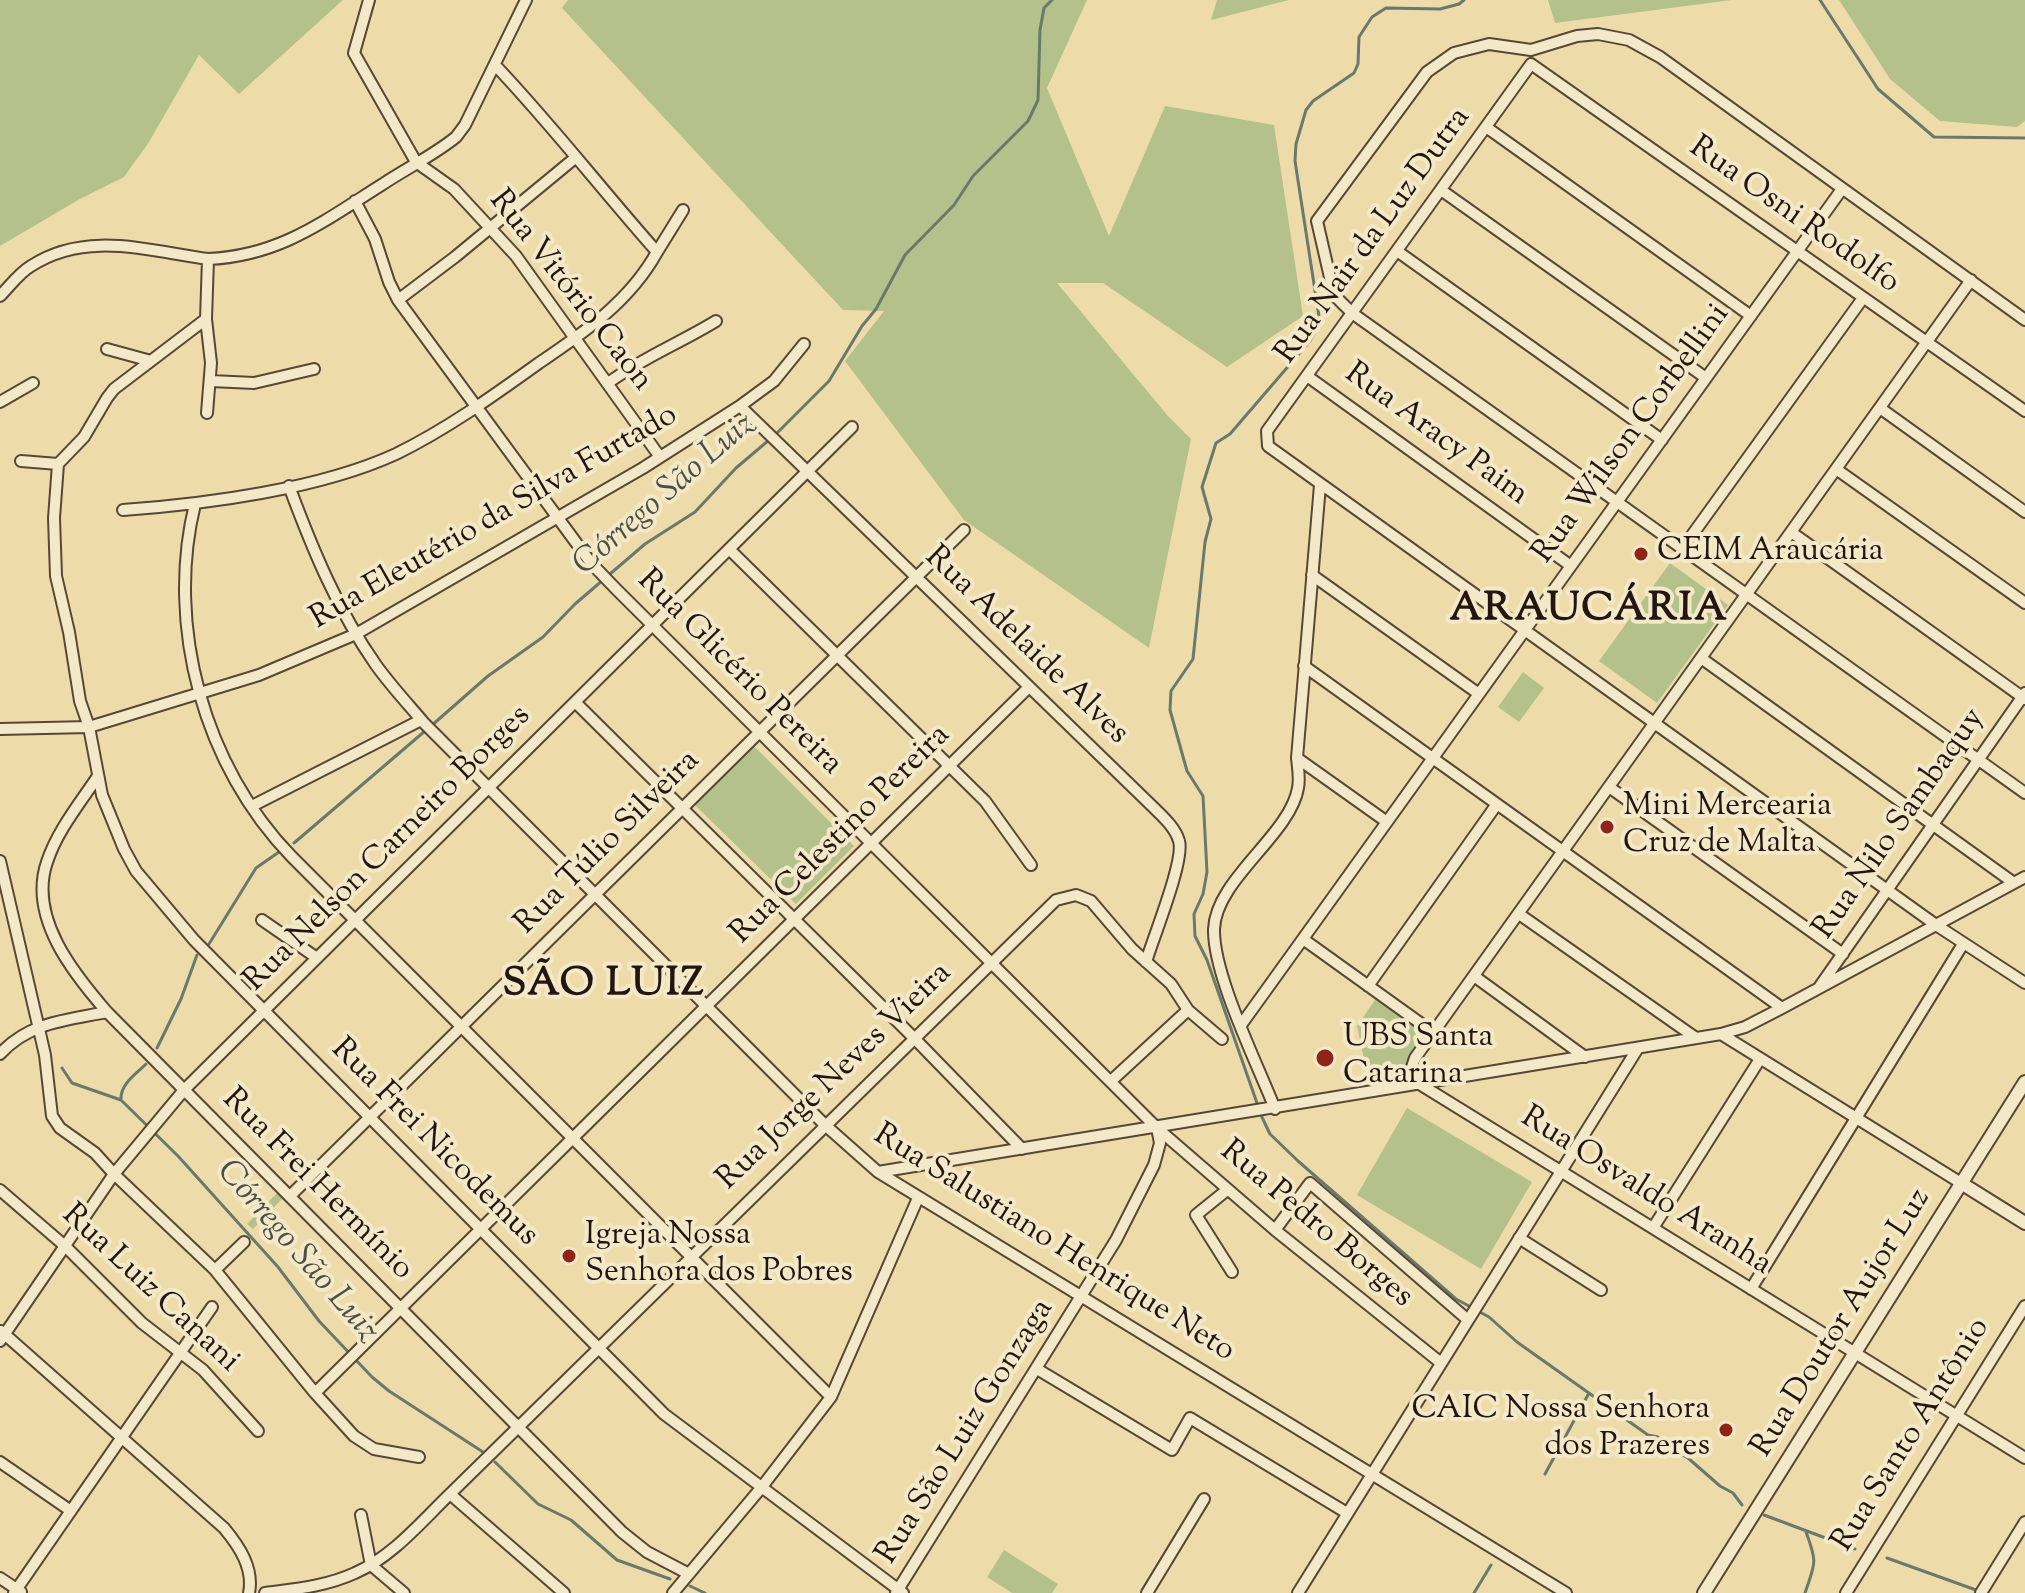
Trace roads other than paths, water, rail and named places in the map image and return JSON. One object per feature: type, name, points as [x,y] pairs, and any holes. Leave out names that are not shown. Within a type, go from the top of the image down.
[{"type":"street","name":"Rua Vitório Caon","points":[[369,0],[354,53],[416,162],[454,189],[492,228],[576,338],[660,457]]},
{"type":"street","points":[[0,296],[29,267],[49,255],[88,245],[128,246],[208,259],[239,257],[277,247],[446,145],[465,125],[526,0]]},
{"type":"street","points":[[2025,320],[1660,57],[1614,35],[1577,36],[1531,50],[1489,44],[1471,47],[1438,62],[1411,92],[1319,215],[1317,227],[1334,295],[1352,313],[2025,793]]},
{"type":"street","points":[[1531,50],[1531,64]]},
{"type":"street","name":"Rua Nair da Luz Dutra","points":[[1320,485],[1272,450],[1266,441],[1267,431],[1531,64]]},
{"type":"street","name":"Rua Osni Rodolfo","points":[[1531,64],[2025,411]]},
{"type":"street","points":[[495,65],[539,111],[575,158],[657,252]]},
{"type":"street","points":[[1486,127],[1751,316]]},
{"type":"street","points":[[398,300],[492,228],[575,158]]},
{"type":"street","name":"Rua Wilson Corbellini","points":[[1241,1025],[1842,189]]},
{"type":"street","points":[[1441,190],[1706,378]]},
{"type":"street","name":"Rua Glicério Pereira","points":[[355,201],[375,239],[398,300],[599,572],[1157,1128]]},
{"type":"street","points":[[123,510],[195,504],[333,476],[393,455],[449,426],[576,338],[636,285],[683,210]]},
{"type":"street","points":[[1397,251],[1662,440]]},
{"type":"street","points":[[207,413],[211,381],[206,319],[208,259]]},
{"type":"street","points":[[1418,1083],[1412,1067],[1434,1033],[1971,280]]},
{"type":"street","points":[[1682,549],[1863,298]]},
{"type":"street","points":[[21,461],[58,464],[84,437],[110,394],[206,319]]},
{"type":"street","points":[[608,383],[646,358],[716,321]]},
{"type":"street","name":"Rua Eleutério da Silva Furtado","points":[[0,729],[89,727],[259,675],[356,634],[558,518],[740,406],[774,381],[804,344]]},
{"type":"street","points":[[107,349],[151,361]]},
{"type":"street","points":[[211,381],[254,383],[314,369]]},
{"type":"street","name":"Rua Aracy Paim","points":[[1307,376],[1571,566]]},
{"type":"street","points":[[0,402],[33,383]]},
{"type":"street","name":"Rua Adelaide Alves","points":[[740,406],[1175,832],[1180,842],[1178,861],[1146,962]]},
{"type":"street","points":[[1880,408],[2025,512]]},
{"type":"street","name":"Rua Nelson Carneiro Borges","points":[[2,1335],[114,1174],[184,1090],[852,427]]},
{"type":"street","name":"Rua Frei Nicodemus","points":[[58,464],[54,518],[56,576],[80,701],[89,727],[102,795],[124,849],[149,889],[194,940],[664,1414],[899,1592]]},
{"type":"street","points":[[1836,469],[2025,603]]},
{"type":"street","points":[[1271,1109],[1219,962],[1214,927],[1218,910],[1294,801],[1298,788],[1297,758],[1320,485]]},
{"type":"street","points":[[1320,485],[1936,925],[2025,983]]},
{"type":"street","name":"Rua Salustiano Henrique Neto","points":[[289,486],[323,570],[356,634],[422,722],[825,1125],[878,1172],[1566,1593]]},
{"type":"street","points":[[195,504],[185,551],[184,596],[189,649],[199,693],[215,736],[252,806],[277,842],[831,1397]]},
{"type":"street","name":"Rua Túlio Silveira","points":[[290,1196],[964,530]]},
{"type":"street","points":[[1791,532],[2024,696]]},
{"type":"street","points":[[729,549],[990,806],[1031,865]]},
{"type":"street","points":[[1312,575],[1479,694]]},
{"type":"street","points":[[1701,658],[2014,883]]},
{"type":"street","points":[[1304,666],[1782,1008]]},
{"type":"street","name":"Rua Celestino Pereira","points":[[315,1393],[1029,687]]},
{"type":"street","name":"Rua Nilo Sambaquy","points":[[1819,988],[2024,696]]},
{"type":"street","points":[[575,702],[1022,1149]]},
{"type":"street","points":[[252,806],[422,722]]},
{"type":"street","points":[[1297,758],[1387,822]]},
{"type":"street","name":"Rua Frei Hermínio","points":[[98,776],[46,863],[43,889],[45,907],[56,941],[80,979],[107,1012],[633,1542],[689,1574]]},
{"type":"street","points":[[1609,787],[1843,954]]},
{"type":"street","points":[[1368,986],[1497,804]]},
{"type":"street","points":[[0,861],[38,1027],[55,1122],[95,1153],[215,1270],[315,1393],[365,1445],[385,1453],[419,1457]]},
{"type":"street","points":[[878,1172],[1721,1034],[1745,1027],[1782,1008],[2025,877]]},
{"type":"street","name":"Rua Jorge Neves Vieira","points":[[265,1593],[319,1585],[357,1572],[371,1565],[406,1536],[1050,905],[1063,897],[1076,895],[1091,901],[1146,962]]},
{"type":"street","points":[[1519,914],[1696,1038]]},
{"type":"street","points":[[262,920],[317,958]]},
{"type":"street","points":[[1303,939],[1434,1033]]},
{"type":"street","points":[[1751,1289],[1963,944]]},
{"type":"street","points":[[1146,962],[1171,984],[1188,1010],[1222,1039]]},
{"type":"street","points":[[1474,976],[1585,1057]]},
{"type":"street","points":[[1111,1081],[1188,1010]]},
{"type":"street","points":[[1,1050],[15,1038],[38,1027],[107,1012]]},
{"type":"street","points":[[1721,1034],[2025,1223]]},
{"type":"street","points":[[1298,1593],[1638,1048]]},
{"type":"street","points":[[1653,1228],[1760,1059]]},
{"type":"street","name":"Rua Doutor Aujor Luz","points":[[1704,1593],[2025,1082]]},
{"type":"street","name":"Rua Osvaldo Aranha","points":[[1418,1083],[2025,1458]]},
{"type":"street","name":"Rua Pedro Borges","points":[[1157,1128],[1275,1230],[1441,1363]]},
{"type":"street","name":"Rua São Luiz Gonzaga","points":[[899,1592],[1127,1220],[1154,1165],[1160,1143],[1157,1128]]},
{"type":"street","points":[[1275,1230],[1310,1183],[1470,1317]]},
{"type":"street","name":"Rua Luiz Canani","points":[[0,1190],[65,1246],[142,1323],[203,1370],[258,1431]]},
{"type":"street","points":[[1227,1190],[1196,1215],[1232,1272]]},
{"type":"street","points":[[673,1593],[761,1488],[831,1397],[918,1198]]},
{"type":"street","points":[[1519,1238],[1601,1290]]},
{"type":"street","points":[[215,1270],[244,1242]]},
{"type":"street","name":"Rua Santo Antônio","points":[[1846,1593],[2025,1306]]},
{"type":"street","points":[[0,1578],[18,1592],[212,1307]]},
{"type":"street","points":[[2,1335],[224,1528],[235,1541],[250,1574],[249,1593]]},
{"type":"street","points":[[1037,1369],[1172,1450],[1190,1418],[1347,1513]]},
{"type":"street","points":[[0,1462],[71,1511]]},
{"type":"street","points":[[450,1494],[564,1593]]},
{"type":"street","points":[[1148,1590],[1204,1499]]},
{"type":"street","points":[[361,1515],[371,1565],[404,1593]]},
{"type":"street","points":[[1981,1593],[2025,1522]]},
{"type":"waterway","name":"Córrego São Luiz","points":[[775,435],[829,381],[862,326],[876,309],[905,255],[954,205],[973,176],[1028,121],[1038,100],[1040,30],[1044,8],[1052,0]]},
{"type":"waterway","points":[[1258,1106],[1207,960],[1195,936],[1194,914],[1203,894],[1207,872],[1203,796],[1187,771],[1170,710],[1171,691],[1193,659],[1205,542],[1211,519],[1202,487],[1216,443],[1230,434],[1310,341],[1320,323],[1295,161],[1296,144],[1306,110],[1313,101],[1354,73],[1358,64],[1359,37],[1372,17],[1386,8],[1440,9],[1464,0]]},
{"type":"waterway","points":[[1820,0],[1878,89],[1934,137],[2025,138]]},
{"type":"waterway","name":"Córrego São Luiz","points":[[431,726],[488,676],[543,637],[575,604],[645,544],[695,512],[736,468],[769,440]]},
{"type":"waterway","name":"Córrego São Luiz","points":[[294,843],[425,731]]},
{"type":"waterway","name":"Córrego São Luiz","points":[[209,944],[256,868],[279,852]]},
{"type":"waterway","name":"Córrego São Luiz","points":[[157,1048],[181,999],[197,955]]},
{"type":"waterway","name":"Córrego São Luiz","points":[[121,1100],[126,1084],[146,1064]]},
{"type":"waterway","name":"Córrego São Luiz","points":[[62,1068],[72,1083],[121,1100],[178,1156],[278,1267],[319,1321],[372,1377],[483,1452]]},
{"type":"waterway","points":[[1260,1113],[1270,1134],[1298,1161],[1456,1299],[1489,1317],[1517,1342],[1648,1435],[1658,1437],[1688,1458],[1720,1486],[1733,1493],[1742,1505]]},
{"type":"waterway","points":[[1545,1474],[1589,1393]]},
{"type":"waterway","name":"Córrego São Luiz","points":[[495,1462],[538,1504],[571,1520],[617,1560],[670,1579]]},
{"type":"waterway","points":[[1764,1515],[1855,1549]]},
{"type":"waterway","points":[[1805,1593],[1814,1563],[1806,1532]]},
{"type":"waterway","points":[[1887,1558],[1976,1590]]},
{"type":"waterway","points":[[1474,1593],[1491,1565]]},
{"type":"waterway","name":"Córrego São Luiz","points":[[690,1586],[705,1593]]},
{"type":"place","name":"CEIM Araucária","points":[[1641,554]]},
{"type":"place","name":"Mini Mercearia Cruz de Malta","points":[[1607,827]]},
{"type":"place","name":"UBS Santa Catarina","points":[[1325,1058]]},
{"type":"place","name":"Igreja Nossa Senhora dos Pobres","points":[[569,1256]]},
{"type":"place","name":"CAIC Nossa Senhora dos Prazeres","points":[[1726,1430]]},
{"type":"district","name":"ARAUCÁRIA","points":[[1589,612]]},
{"type":"district","name":"SÃO LUIZ","points":[[604,987]]}]
